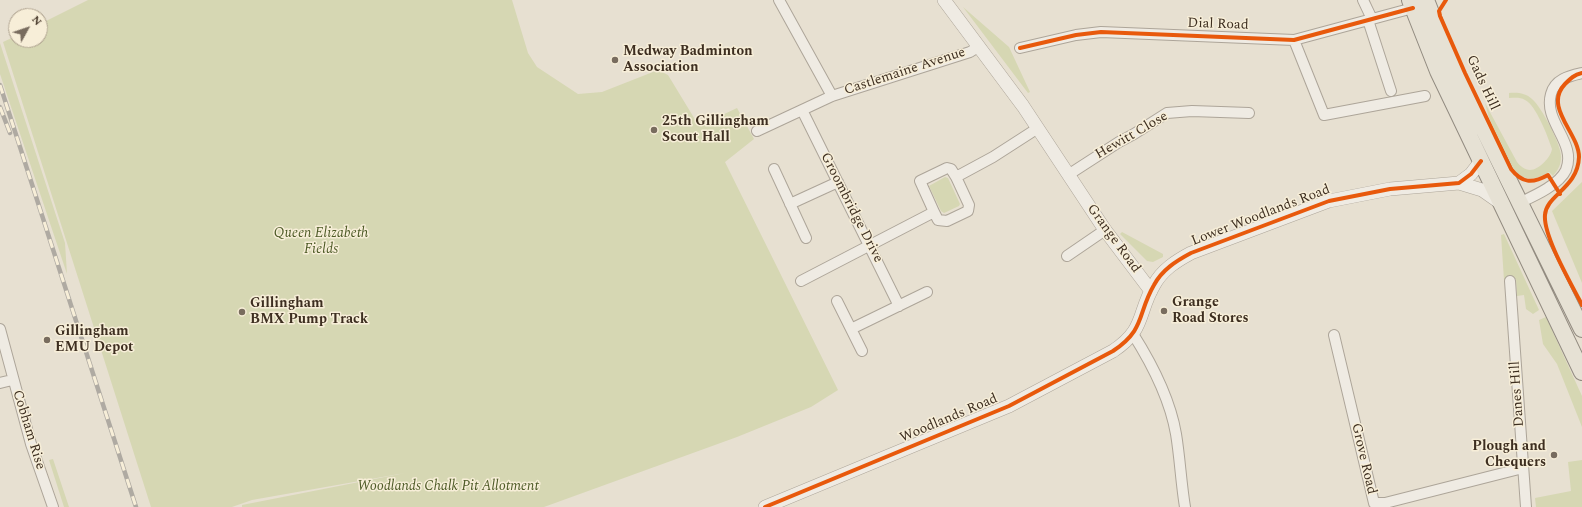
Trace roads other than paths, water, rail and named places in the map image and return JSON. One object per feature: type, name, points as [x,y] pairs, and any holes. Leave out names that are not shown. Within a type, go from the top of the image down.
[{"type":"main road","points":[[1416,3],[1438,70],[1582,372]]},
{"type":"main road","name":"Gads Hill","points":[[1416,3],[1449,59],[1519,204],[1582,329]]},
{"type":"street","name":"Castlemaine Avenue","points":[[780,0],[832,96]]},
{"type":"street","name":"Grange Road","points":[[944,0],[1038,128],[1105,230],[1151,291]]},
{"type":"street","points":[[1364,0],[1391,91]]},
{"type":"street","name":"Dial Road","points":[[1020,48],[1076,35],[1099,32],[1294,40],[1370,20],[1416,3]]},
{"type":"street","points":[[1294,40],[1324,115],[1425,96]]},
{"type":"street","name":"Castlemaine Avenue","points":[[757,131],[832,96],[970,52],[978,47]]},
{"type":"street","points":[[1519,204],[1553,184],[1566,170],[1568,154],[1566,145],[1551,114],[1549,102],[1551,92],[1560,81],[1567,76],[1582,73]]},
{"type":"street","name":"Groombridge Drive","points":[[802,110],[870,244],[899,306]]},
{"type":"street","name":"Hewitt Close","points":[[1068,175],[1118,142],[1167,114],[1181,111],[1248,112]]},
{"type":"street","points":[[956,177],[991,158],[1038,128]]},
{"type":"street","points":[[1459,183],[1471,174],[1481,162]]},
{"type":"street","points":[[946,168],[951,169],[956,177],[969,210],[943,221],[938,220],[920,181],[946,168]]},
{"type":"street","points":[[774,169],[806,238]]},
{"type":"street","points":[[790,204],[838,182]]},
{"type":"street","name":"Lower Woodlands Road","points":[[1151,291],[1162,274],[1184,257],[1320,203],[1339,198],[1390,189],[1459,183],[1484,191],[1502,204]]},
{"type":"street","points":[[801,281],[934,212]]},
{"type":"street","points":[[1067,256],[1105,230]]},
{"type":"street","name":"Danes Hill","points":[[1510,281],[1526,507]]},
{"type":"street","points":[[1151,291],[1141,320],[1133,334],[1145,352],[1160,384],[1175,433],[1184,507]]},
{"type":"street","points":[[851,329],[926,292]]},
{"type":"street","points":[[837,301],[862,351]]},
{"type":"street","name":"Cobham Rise","points":[[0,329],[12,380],[31,444],[53,507]]},
{"type":"street","name":"Woodlands Road","points":[[765,507],[1015,403],[1113,351],[1133,334]]},
{"type":"street","name":"Grove Road","points":[[1334,335],[1374,503],[1385,503],[1523,468]]},
{"type":"street","points":[[0,383],[12,380]]},
{"type":"railway","points":[[0,85],[136,507]]},
{"type":"railway","points":[[0,107],[10,133]]},
{"type":"place","name":"Medway Badminton Association","points":[[615,60]]},
{"type":"place","name":"25th Gillingham Scout Hall","points":[[654,130]]},
{"type":"place","name":"Grange Road Stores","points":[[1164,311]]},
{"type":"place","name":"Gillingham BMX Pump Track","points":[[242,312]]},
{"type":"place","name":"Gillingham EMU Depot","points":[[47,340]]},
{"type":"place","name":"Plough and Chequers","points":[[1554,455]]},
{"type":"park label","name":"Queen Elizabeth Fields","points":[[321,242]]},
{"type":"park label","name":"Woodlands Chalk Pit Allotment","points":[[448,487]]}]
